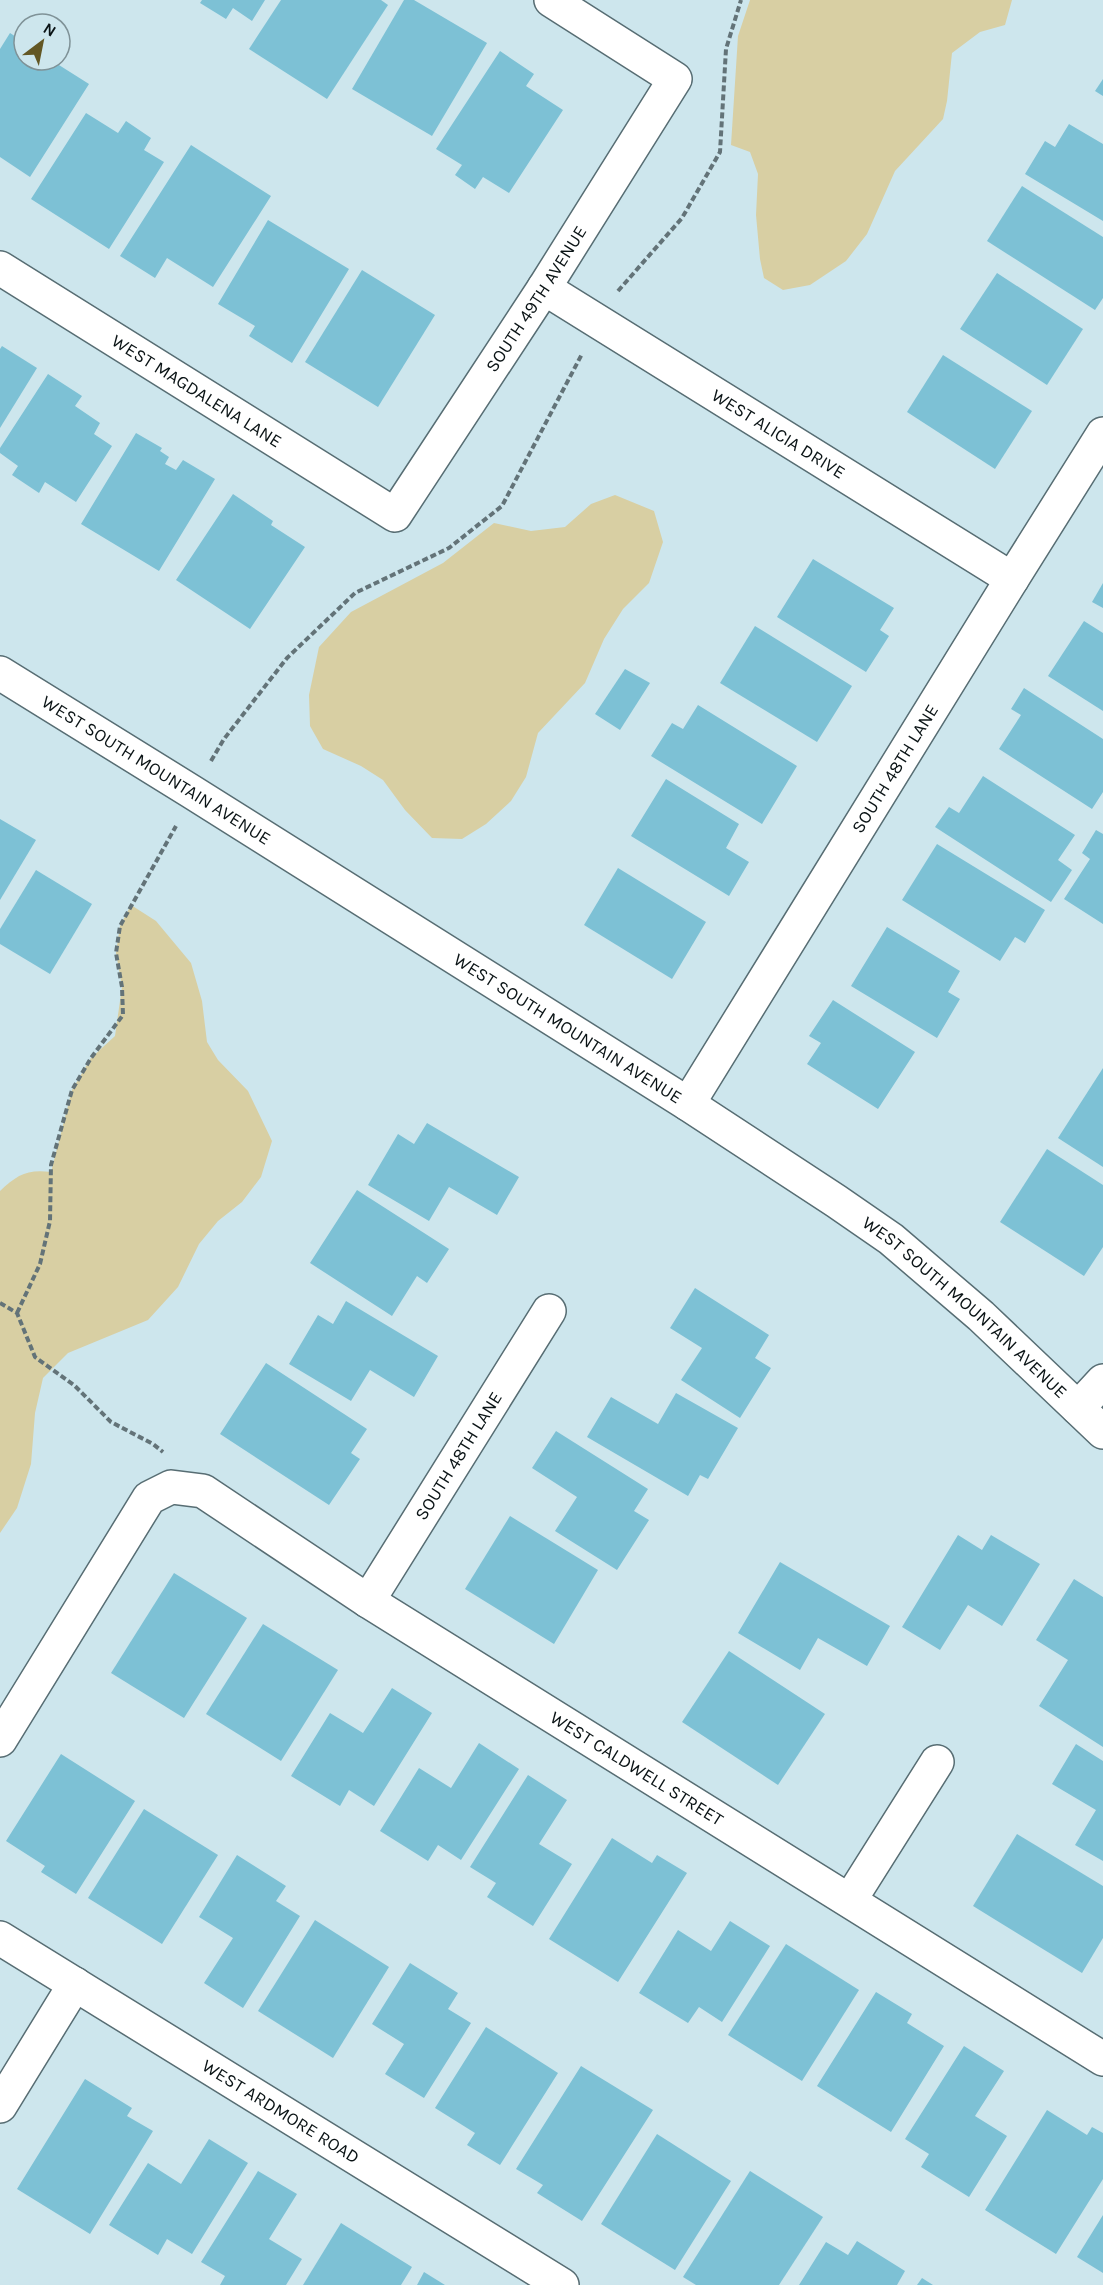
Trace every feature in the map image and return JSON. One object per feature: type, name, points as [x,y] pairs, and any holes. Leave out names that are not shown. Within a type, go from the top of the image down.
[{"type":"street","name":"SOUTH 49TH AVENUE","points":[[395,515],[544,288],[675,79],[551,0]]},
{"type":"street","name":"WEST MAGDALENA LANE","points":[[0,268],[395,515]]},
{"type":"street","name":"WEST ALICIA DRIVE","points":[[544,288],[1012,579]]},
{"type":"street","name":"SOUTH 48TH LANE","points":[[688,1104],[1103,434]]},
{"type":"street","name":"WEST SOUTH MOUNTAIN AVENUE","points":[[0,673],[688,1104],[891,1239],[981,1316],[1103,1432]]},
{"type":"street","name":"SOUTH 48TH LANE","points":[[368,1601],[549,1311]]},
{"type":"street","points":[[1078,1407],[1103,1382]]},
{"type":"street","points":[[0,1740],[149,1497],[171,1487]]},
{"type":"street","name":"WEST CALDWELL STREET","points":[[171,1487],[203,1491],[368,1601],[1103,2059]]},
{"type":"street","points":[[850,1900],[937,1762]]},
{"type":"street","name":"WEST ARDMORE ROAD","points":[[0,1938],[562,2285]]},
{"type":"street","points":[[0,2106],[75,1984]]},
{"type":"path","points":[[628,279],[682,218],[720,152],[726,49],[741,0]]},
{"type":"path","points":[[17,1313],[40,1264],[50,1221],[51,1165],[72,1090],[91,1058],[123,1015],[123,987],[116,952],[120,926],[192,792]]},
{"type":"path","points":[[0,1303],[17,1313],[35,1357],[74,1386],[111,1422],[153,1444],[171,1458],[171,1487]]},
{"type":"shaded area","points":[[750,0],[1012,0],[1005,25],[980,32],[952,53],[943,119],[895,171],[867,234],[846,261],[810,285],[783,290],[764,278],[756,215],[758,174],[750,152],[731,145],[738,36]]},
{"type":"shaded area","points":[[615,495],[654,511],[663,542],[649,583],[623,609],[604,639],[585,683],[538,733],[526,777],[511,801],[486,824],[462,839],[432,838],[405,810],[383,780],[361,766],[323,749],[310,726],[309,695],[319,647],[351,612],[443,563],[494,523],[531,531],[565,527],[591,504]]},
{"type":"shaded area","points":[[131,905],[156,921],[191,963],[202,1001],[207,1042],[218,1060],[248,1091],[272,1141],[261,1177],[242,1202],[218,1221],[199,1244],[178,1287],[148,1320],[68,1353],[43,1378],[35,1413],[31,1464],[17,1508],[0,1533],[0,1191],[23,1174],[35,1171],[51,1172],[72,1090],[91,1058],[115,1036],[122,987],[116,953],[120,926]]},
{"type":"building","points":[[202,0],[265,0],[252,21],[233,8],[226,19],[200,3]]},
{"type":"building","points":[[281,0],[381,0],[388,5],[327,99],[249,49]]},
{"type":"building","points":[[404,0],[414,0],[487,43],[432,136],[352,89]]},
{"type":"building","points":[[10,33],[12,34],[12,72],[70,72],[89,84],[30,177],[0,157],[0,49]]},
{"type":"building","points":[[500,51],[534,74],[526,86],[563,110],[509,193],[483,177],[475,189],[455,175],[462,165],[436,149]]},
{"type":"building","points":[[1103,79],[1103,96],[1095,91]]},
{"type":"building","points":[[86,113],[118,133],[126,121],[151,138],[144,150],[164,162],[109,249],[31,199]]},
{"type":"building","points":[[1069,124],[1103,144],[1103,221],[1025,174],[1045,141],[1055,147]]},
{"type":"building","points":[[191,145],[271,196],[213,287],[167,258],[155,278],[120,256]]},
{"type":"building","points":[[1022,186],[1103,237],[1103,298],[1095,310],[987,241]]},
{"type":"building","points":[[268,220],[349,269],[292,363],[249,336],[255,326],[218,304]]},
{"type":"building","points":[[362,270],[435,315],[378,407],[305,362]]},
{"type":"building","points":[[997,273],[1083,329],[1047,385],[960,329]]},
{"type":"building","points":[[2,346],[37,368],[0,428],[0,349]]},
{"type":"building","points":[[943,355],[1032,411],[995,469],[907,412]]},
{"type":"building","points":[[48,374],[82,396],[75,406],[100,423],[94,434],[112,446],[76,502],[45,482],[39,493],[12,475],[18,466],[0,453],[0,448]]},
{"type":"building","points":[[136,433],[162,448],[160,451],[169,457],[165,464],[176,470],[183,460],[215,479],[159,571],[81,524]]},
{"type":"building","points":[[233,494],[273,521],[271,525],[305,547],[250,629],[176,580]]},
{"type":"building","points":[[813,559],[894,608],[880,630],[889,636],[866,672],[777,617]]},
{"type":"building","points":[[1103,583],[1103,608],[1092,602]]},
{"type":"building","points":[[1084,621],[1103,633],[1103,711],[1048,676]]},
{"type":"building","points":[[755,626],[852,686],[817,742],[720,683]]},
{"type":"building","points":[[625,669],[650,683],[620,730],[595,714]]},
{"type":"building","points":[[1024,688],[1103,739],[1103,792],[1092,809],[999,749],[1021,715],[1011,709]]},
{"type":"building","points":[[698,705],[797,766],[762,824],[651,756],[672,723],[683,729]]},
{"type":"building","points":[[983,776],[1075,835],[1058,860],[1072,870],[1051,902],[935,827],[949,807],[959,813]]},
{"type":"building","points":[[666,779],[739,824],[726,848],[749,862],[729,896],[631,836]]},
{"type":"building","points":[[0,819],[36,840],[0,900]]},
{"type":"building","points":[[1096,830],[1103,834],[1103,924],[1064,899],[1090,859],[1082,853]]},
{"type":"building","points":[[937,844],[1045,910],[1025,943],[1015,937],[1000,961],[902,900]]},
{"type":"building","points":[[618,868],[706,922],[672,979],[584,925]]},
{"type":"building","points":[[36,870],[92,904],[50,974],[0,944],[0,929]]},
{"type":"building","points":[[887,927],[960,971],[948,992],[960,999],[937,1038],[851,986]]},
{"type":"building","points":[[833,1000],[915,1052],[878,1109],[807,1064],[821,1043],[809,1036]]},
{"type":"building","points":[[1103,1068],[1103,1167],[1058,1138]]},
{"type":"building","points":[[427,1123],[519,1177],[497,1215],[449,1187],[429,1221],[368,1185],[398,1134],[414,1144]]},
{"type":"building","points":[[1047,1149],[1103,1185],[1103,1247],[1084,1276],[1000,1222]]},
{"type":"building","points":[[357,1190],[449,1249],[427,1283],[417,1276],[392,1316],[310,1263]]},
{"type":"building","points":[[695,1288],[769,1335],[755,1358],[771,1368],[740,1418],[681,1380],[702,1348],[670,1328]]},
{"type":"building","points":[[346,1301],[438,1356],[414,1397],[370,1370],[351,1401],[289,1364],[318,1315],[333,1324]]},
{"type":"building","points":[[266,1363],[367,1429],[351,1453],[360,1459],[329,1505],[220,1434]]},
{"type":"building","points":[[676,1393],[738,1428],[708,1479],[700,1475],[688,1496],[587,1437],[611,1397],[658,1424]]},
{"type":"building","points":[[556,1431],[648,1489],[634,1511],[649,1520],[617,1570],[555,1531],[577,1497],[532,1468]]},
{"type":"building","points":[[510,1516],[598,1570],[554,1644],[465,1589]]},
{"type":"building","points":[[958,1535],[982,1550],[991,1535],[1040,1564],[1002,1626],[968,1605],[940,1650],[902,1627]]},
{"type":"building","points":[[780,1562],[890,1626],[867,1666],[818,1638],[800,1670],[738,1633]]},
{"type":"building","points":[[174,1573],[247,1618],[184,1718],[111,1673]]},
{"type":"building","points":[[1074,1579],[1103,1597],[1103,1747],[1039,1706],[1068,1660],[1036,1640]]},
{"type":"building","points":[[263,1624],[338,1670],[281,1761],[206,1714]]},
{"type":"building","points":[[729,1651],[825,1714],[778,1785],[682,1722]]},
{"type":"building","points":[[392,1688],[432,1713],[374,1806],[349,1790],[340,1806],[291,1776],[330,1713],[363,1733]]},
{"type":"building","points":[[479,1743],[519,1769],[461,1860],[438,1845],[428,1861],[380,1831],[419,1768],[451,1788]]},
{"type":"building","points":[[1076,1744],[1103,1761],[1103,1861],[1075,1845],[1096,1810],[1052,1784]]},
{"type":"building","points":[[61,1754],[135,1801],[76,1894],[41,1872],[45,1866],[6,1841]]},
{"type":"building","points":[[528,1775],[567,1800],[539,1844],[572,1864],[533,1926],[487,1897],[496,1883],[470,1867]]},
{"type":"building","points":[[144,1809],[218,1855],[162,1944],[88,1898]]},
{"type":"building","points":[[1017,1834],[1103,1886],[1103,1938],[1082,1973],[973,1906]]},
{"type":"building","points":[[612,1838],[652,1863],[657,1855],[687,1873],[618,1982],[549,1939]]},
{"type":"building","points":[[237,1855],[286,1886],[276,1901],[300,1916],[243,2008],[204,1983],[233,1938],[199,1917]]},
{"type":"building","points":[[315,1920],[389,1967],[333,2058],[258,2011]]},
{"type":"building","points":[[730,1921],[770,1946],[722,2022],[699,2007],[688,2023],[639,1993],[678,1930],[711,1951]]},
{"type":"building","points":[[786,1944],[859,1990],[802,2081],[728,2035]]},
{"type":"building","points":[[410,1963],[458,1993],[448,2009],[471,2023],[424,2098],[385,2074],[404,2044],[372,2024]]},
{"type":"building","points":[[876,1992],[912,2014],[907,2023],[944,2046],[891,2132],[817,2086]]},
{"type":"building","points":[[486,2027],[558,2073],[500,2165],[467,2145],[475,2133],[435,2108]]},
{"type":"building","points":[[964,2046],[1004,2071],[975,2116],[1007,2136],[969,2197],[921,2167],[929,2154],[905,2139]]},
{"type":"building","points":[[581,2066],[653,2110],[582,2221],[537,2193],[543,2185],[516,2169]]},
{"type":"building","points":[[85,2079],[132,2108],[127,2116],[153,2131],[90,2234],[17,2189]]},
{"type":"building","points":[[1047,2110],[1087,2135],[1092,2127],[1103,2133],[1103,2179],[1056,2254],[985,2210]]},
{"type":"building","points":[[657,2134],[731,2181],[675,2270],[601,2224]]},
{"type":"building","points":[[209,2139],[248,2163],[192,2254],[167,2239],[158,2255],[109,2225],[148,2163],[181,2184]]},
{"type":"building","points":[[258,2171],[297,2194],[269,2239],[302,2259],[286,2285],[220,2285],[225,2276],[201,2262]]},
{"type":"building","points":[[750,2171],[823,2217],[779,2285],[696,2285],[683,2277]]},
{"type":"building","points":[[1103,2215],[1103,2273],[1077,2257]]},
{"type":"building","points":[[341,2223],[412,2267],[401,2285],[303,2285]]},
{"type":"building","points":[[857,2241],[905,2271],[897,2285],[799,2285],[826,2242],[848,2255]]},
{"type":"building","points":[[424,2272],[445,2285],[417,2285]]},
{"type":"building","points":[[922,2278],[933,2285],[917,2285]]}]
